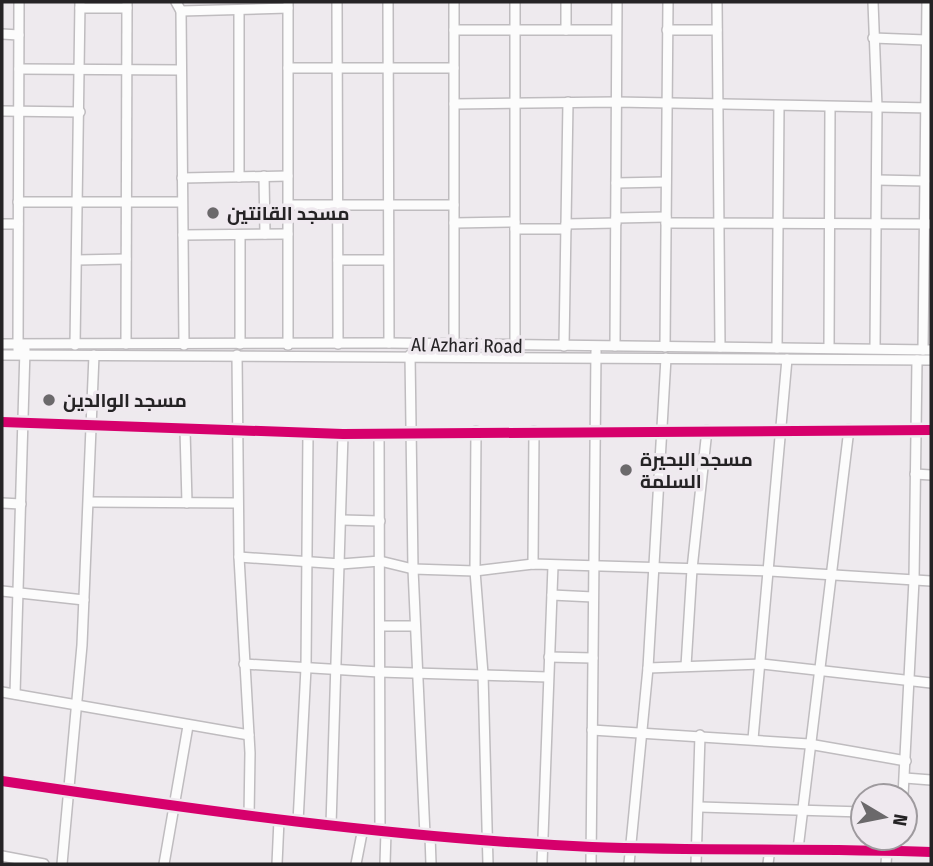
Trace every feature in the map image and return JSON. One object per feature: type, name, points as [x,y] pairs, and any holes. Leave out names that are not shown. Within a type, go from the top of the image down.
[{"type":"street","points":[[15,694],[24,421],[18,224],[19,2]]},
{"type":"street","points":[[176,2],[181,11],[184,345]]},
{"type":"street","points":[[337,2],[338,344]]},
{"type":"street","points":[[387,2],[389,344]]},
{"type":"street","points":[[454,2],[454,344]]},
{"type":"street","points":[[515,2],[515,345]]},
{"type":"street","points":[[566,2],[566,30]]},
{"type":"street","points":[[615,346],[617,2]]},
{"type":"street","points":[[665,347],[668,2]]},
{"type":"street","points":[[717,2],[720,347]]},
{"type":"street","points":[[873,2],[877,107],[875,348]]},
{"type":"street","points":[[927,2],[927,350]]},
{"type":"street","points":[[75,345],[80,5],[127,5],[127,344]]},
{"type":"street","points":[[181,11],[288,5],[288,345]]},
{"type":"street","points":[[232,7],[239,177]]},
{"type":"street","points":[[454,30],[617,30]]},
{"type":"street","points":[[667,30],[717,30]]},
{"type":"street","points":[[2,34],[19,34]]},
{"type":"street","points":[[873,38],[926,40]]},
{"type":"street","points":[[288,68],[454,68]]},
{"type":"street","points":[[19,69],[181,70]]},
{"type":"street","points":[[564,346],[568,102]]},
{"type":"street","points":[[454,104],[617,102],[928,108]]},
{"type":"street","points":[[777,348],[779,106]]},
{"type":"street","points":[[829,348],[827,223],[830,107]]},
{"type":"street","points":[[2,111],[80,112]]},
{"type":"street","points":[[264,176],[265,234]]},
{"type":"street","points":[[182,178],[288,176]]},
{"type":"street","points":[[877,180],[925,181]]},
{"type":"street","points":[[616,183],[666,182]]},
{"type":"street","points":[[18,202],[183,202]]},
{"type":"street","points":[[288,205],[454,205]]},
{"type":"street","points":[[454,223],[566,227],[616,220],[928,224]]},
{"type":"street","points":[[2,224],[18,224]]},
{"type":"street","points":[[183,235],[288,234]]},
{"type":"street","points":[[240,235],[240,344]]},
{"type":"street","points":[[78,260],[126,259]]},
{"type":"street","points":[[338,260],[388,260]]},
{"type":"street","name":"Al Azhari Road","points":[[2,344],[22,350],[94,355],[931,360]]},
{"type":"street","name":"Al Azhari Road","points":[[2,355],[22,350],[75,345],[127,344],[454,344],[927,350]]},
{"type":"street","points":[[591,864],[596,346]]},
{"type":"street","points":[[62,864],[84,600],[94,355]]},
{"type":"street","points":[[237,355],[237,503],[249,736],[249,817]]},
{"type":"street","points":[[410,355],[415,626],[431,864]]},
{"type":"street","points":[[629,864],[649,668],[666,358]]},
{"type":"street","points":[[753,739],[762,664],[787,359]]},
{"type":"street","points":[[905,782],[914,580],[917,360]]},
{"type":"street","points":[[2,422],[308,433],[663,429],[931,430]]},
{"type":"street","points":[[798,849],[849,429]]},
{"type":"street","points":[[185,430],[187,503]]},
{"type":"street","points":[[686,666],[692,569],[707,430]]},
{"type":"street","points":[[476,431],[475,571],[483,674],[488,864]]},
{"type":"street","points":[[533,564],[534,431]]},
{"type":"street","points":[[298,822],[309,562],[308,433]]},
{"type":"street","points":[[331,825],[343,433]]},
{"type":"street","points":[[379,433],[379,672],[385,864]]},
{"type":"street","points":[[915,474],[931,475]]},
{"type":"street","points":[[89,502],[237,503]]},
{"type":"street","points":[[2,503],[21,504]]},
{"type":"street","points":[[342,520],[380,522]]},
{"type":"street","points":[[239,557],[341,564],[380,561],[413,569],[475,571],[533,564],[770,571],[931,581]]},
{"type":"street","points":[[542,864],[553,566]]},
{"type":"street","points":[[2,591],[84,600]]},
{"type":"street","points":[[552,595],[593,597]]},
{"type":"street","points":[[380,626],[415,626]]},
{"type":"street","points":[[549,657],[593,658]]},
{"type":"street","points":[[244,664],[379,672],[548,677]]},
{"type":"street","points":[[649,668],[762,664],[931,683]]},
{"type":"street","points":[[2,692],[249,736]]},
{"type":"street","points":[[164,864],[188,726]]},
{"type":"street","points":[[592,730],[809,744],[906,761]]},
{"type":"street","points":[[696,864],[700,807],[700,735]]},
{"type":"street","points":[[905,778],[931,780]]},
{"type":"street","points":[[2,781],[249,817],[488,840],[592,847],[849,850]]},
{"type":"street","points":[[700,807],[849,811]]},
{"type":"street","points":[[277,864],[279,820]]},
{"type":"street","points":[[356,864],[363,828]]},
{"type":"street","points":[[768,864],[770,848]]},
{"type":"street","points":[[2,856],[44,864]]},
{"type":"cycle path","points":[[2,422],[343,434],[931,430]]},
{"type":"cycle path","points":[[2,781],[370,830],[518,843],[634,848],[931,852]]},
{"type":"place","name":"مسجد القانتين","points":[[213,213]]},
{"type":"place","name":"مسجد الوالدين","points":[[49,400]]},
{"type":"place","name":"مسجد البحيرة السلمة","points":[[626,470]]}]
